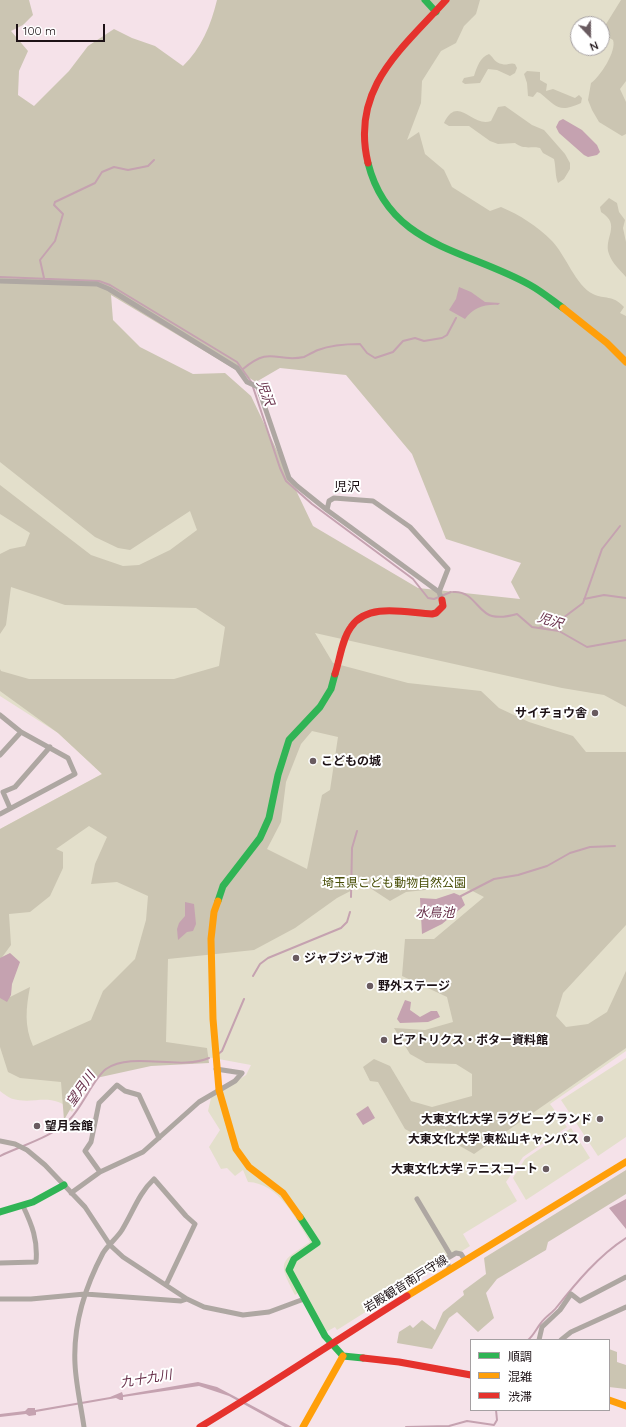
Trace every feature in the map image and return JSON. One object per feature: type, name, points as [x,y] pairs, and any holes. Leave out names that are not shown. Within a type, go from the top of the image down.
[{"type":"street","points":[[425,0],[436,12]]},
{"type":"street","points":[[446,0],[390,61],[380,76],[367,112],[364,136],[366,154],[373,180],[383,200],[401,222],[429,241],[530,285],[564,309],[607,343],[626,362]]},
{"type":"street","points":[[0,281],[97,284],[109,289],[237,368],[247,382],[258,387],[289,478],[327,510],[440,595],[443,604],[441,609],[432,614],[379,611],[364,614],[359,618],[351,626],[346,636],[331,689],[320,707],[289,740],[278,775],[269,818],[260,838],[223,886],[214,912],[212,954],[212,1019],[219,1090],[236,1149],[248,1166],[283,1193],[317,1243],[294,1259],[290,1265],[290,1275],[331,1344],[343,1356],[399,1362],[470,1375]]},
{"type":"street","points":[[327,510],[328,501],[334,498],[374,501],[390,514],[401,519],[448,569],[440,595]]},
{"type":"street","points":[[0,715],[21,732],[68,758],[76,774],[0,814]]},
{"type":"street","points":[[0,755],[21,732]]},
{"type":"street","points":[[10,808],[4,792],[15,787],[50,747]]},
{"type":"street","points":[[71,1192],[100,1172],[143,1152],[199,1102],[235,1081],[242,1073],[216,1069]]},
{"type":"street","points":[[100,1172],[85,1151],[92,1142],[99,1103],[118,1086],[125,1091],[139,1095],[159,1138]]},
{"type":"street","points":[[0,1141],[15,1144],[28,1150],[45,1164],[85,1207],[110,1245],[123,1257],[187,1299],[204,1308],[243,1315],[269,1312],[304,1299]]},
{"type":"street","name":"岩殿観音南戸守線","points":[[200,1427],[249,1398],[331,1344],[465,1260],[626,1162]]},
{"type":"street","points":[[84,1427],[75,1364],[77,1329],[85,1294],[104,1252],[130,1216],[144,1189],[154,1179],[186,1216],[195,1224],[166,1285]]},
{"type":"street","points":[[0,1212],[23,1206],[64,1185]]},
{"type":"street","points":[[417,1199],[451,1256]]},
{"type":"street","points":[[0,1263],[36,1262],[37,1242],[35,1233],[23,1206]]},
{"type":"street","points":[[450,1270],[446,1259],[456,1253],[461,1254],[465,1260]]},
{"type":"street","points":[[539,1339],[542,1326],[560,1310],[571,1294],[580,1301],[626,1277]]},
{"type":"street","points":[[0,1299],[85,1294],[181,1301],[187,1299]]},
{"type":"street","points":[[562,1339],[571,1332],[626,1307]]},
{"type":"street","points":[[303,1427],[343,1356]]},
{"type":"street","points":[[610,1400],[626,1406]]},
{"type":"green space","points":[[0,0],[29,0],[33,15],[23,25],[11,31],[28,51],[19,71],[18,95],[34,106],[69,71],[88,46],[114,29],[132,38],[155,46],[183,66],[200,44],[212,18],[217,0],[480,0],[476,14],[464,26],[456,43],[441,51],[422,81],[421,103],[407,140],[419,132],[425,154],[444,170],[452,187],[490,211],[501,207],[528,221],[552,241],[581,284],[587,290],[597,296],[616,300],[624,307],[620,313],[626,316],[626,707],[604,695],[562,688],[315,633],[333,663],[408,683],[481,691],[499,708],[529,722],[573,736],[586,752],[626,752],[626,925],[563,993],[556,1016],[566,1027],[588,1024],[607,1012],[626,971],[626,1048],[474,1154],[460,1146],[445,1129],[416,1135],[405,1129],[378,1082],[370,1081],[363,1067],[374,1059],[390,1066],[411,1101],[432,1107],[472,1096],[472,1074],[456,1064],[426,1063],[410,1054],[394,1028],[425,1030],[453,1022],[447,997],[402,976],[405,939],[434,939],[484,897],[463,886],[406,892],[390,901],[364,884],[337,898],[295,928],[254,950],[168,959],[166,1042],[207,1048],[209,1063],[151,1066],[87,1080],[64,1120],[61,1082],[20,1078],[8,1072],[0,1047],[0,991],[10,997],[30,987],[27,1024],[33,1046],[91,1020],[103,991],[135,959],[146,920],[148,896],[117,882],[91,884],[95,864],[107,837],[89,826],[56,849],[63,852],[63,868],[50,896],[30,912],[9,914],[11,945],[0,960],[0,829],[102,774],[58,733],[0,691],[0,669],[1,671],[29,679],[174,679],[219,666],[225,627],[196,608],[65,605],[11,587],[6,625],[0,634],[0,554],[10,549],[25,546],[30,533],[0,514],[0,485],[91,555],[123,566],[139,565],[170,550],[197,530],[190,511],[130,550],[118,548],[95,537],[0,462]],"holes":[[[111,295],[256,382],[280,368],[346,375],[412,454],[446,539],[521,563],[511,582],[520,599],[418,588],[313,526],[251,396],[225,373],[193,374],[140,347],[113,320]],[[312,731],[338,737],[330,790],[322,795],[307,869],[267,849],[281,822],[286,782],[301,744]]]},
{"type":"green space","points":[[458,0],[626,0],[626,355],[408,168],[390,104]]},
{"type":"green space","points":[[621,0],[626,0],[626,81],[620,89],[626,102],[626,134],[622,136],[599,122],[588,100],[591,83],[603,70],[613,51],[613,40],[610,38],[610,18]]},
{"type":"green space","points":[[489,54],[496,61],[505,65],[512,63],[515,64],[517,68],[515,73],[510,76],[497,70],[488,69],[480,83],[465,84],[462,82],[464,78],[474,76],[483,57]]},
{"type":"green space","points":[[527,71],[540,72],[540,80],[547,84],[546,91],[553,89],[575,98],[579,95],[582,98],[581,103],[568,108],[563,108],[555,105],[540,93],[537,92],[533,97],[528,96],[527,83],[524,74]]},
{"type":"green space","points":[[505,106],[532,125],[544,130],[565,154],[570,163],[570,169],[564,179],[558,183],[554,159],[543,153],[540,148],[524,147],[515,143],[498,144],[490,141],[469,126],[449,126],[444,123],[449,115],[455,111],[460,111],[484,122],[491,121],[498,107]]},
{"type":"green space","points":[[609,198],[617,203],[619,212],[625,220],[623,228],[626,242],[626,277],[614,263],[609,254],[608,243],[611,227],[607,217],[601,212],[600,207]]},
{"type":"green space","name":"埼玉県こども動物自然公園","points":[[0,286],[291,526],[605,692],[626,707],[626,1051],[550,1104],[567,1127],[523,1157],[506,1182],[517,1201],[463,1234],[470,1246],[337,1330],[335,1327],[326,1332],[301,1291],[295,1295],[289,1284],[284,1269],[284,1263],[292,1254],[310,1242],[292,1213],[278,1195],[259,1184],[248,1182],[243,1170],[235,1176],[227,1168],[221,1169],[209,1147],[220,1130],[208,1111],[211,1098],[246,1075],[251,1065],[213,1058],[165,1053],[114,1057],[95,1078],[72,1112],[58,1102],[51,1100],[29,1101],[13,1099],[0,1091],[0,829],[102,774],[58,733],[0,696]]},
{"type":"green space","name":"大東文化大学 ラグビーグランド","points":[[626,1058],[626,1137],[598,1156],[561,1100]]},
{"type":"green space","name":"大東文化大学 テニスコート","points":[[571,1128],[590,1158],[526,1200],[513,1178],[525,1159]]},
{"type":"green space","points":[[626,1170],[626,1194],[548,1242],[546,1250],[497,1279],[486,1293],[494,1318],[478,1332],[457,1312],[449,1318],[432,1349],[397,1343],[399,1332],[410,1325],[413,1328],[422,1320],[435,1330],[443,1312],[464,1295],[463,1291],[486,1274],[484,1258]]},
{"type":"green space","points":[[610,1349],[617,1352],[617,1362],[626,1365],[626,1389],[610,1387]]},
{"type":"water","points":[[563,119],[582,130],[597,145],[600,152],[597,155],[588,157],[559,133],[556,127],[559,121]]},
{"type":"water","points":[[459,287],[471,292],[485,302],[500,303],[498,305],[488,305],[476,309],[465,319],[449,310],[456,299]]},
{"type":"water","name":"水鳥池","points":[[454,893],[461,896],[465,905],[442,924],[422,934],[420,898],[436,899]]},
{"type":"water","points":[[185,902],[194,904],[196,924],[193,931],[187,932],[178,940],[177,929],[179,923],[185,916]]},
{"type":"water","points":[[10,953],[20,962],[12,984],[11,995],[7,1002],[0,998],[0,958]]},
{"type":"water","points":[[405,1000],[411,1002],[410,1010],[420,1017],[431,1011],[437,1011],[440,1017],[428,1022],[400,1023],[397,1019]]},
{"type":"water","points":[[368,1106],[375,1118],[363,1125],[356,1114]]},
{"type":"water","points":[[626,1199],[626,1229],[609,1208]]},
{"type":"water","points":[[198,1382],[217,1387],[292,1427],[285,1427],[229,1396],[199,1386],[123,1397],[123,1400],[116,1398],[36,1412],[36,1415],[29,1416],[26,1414],[0,1417],[0,1414],[25,1411],[28,1408],[35,1408],[35,1410],[110,1397],[122,1392],[123,1395]]},
{"type":"waterway","points":[[44,278],[40,260],[55,241],[63,214],[54,205],[55,202],[95,183],[102,172],[114,167],[128,170],[148,166],[154,160]]},
{"type":"waterway","name":"児沢","points":[[0,277],[99,281],[110,285],[237,362],[252,383]]},
{"type":"waterway","points":[[243,369],[253,362],[267,356],[286,358],[304,357],[323,348],[344,345],[360,344],[367,353],[375,358],[393,352],[403,341],[415,338],[424,341],[442,338],[447,335],[456,318]]},
{"type":"waterway","name":"児沢","points":[[253,387],[280,468],[286,481],[312,504],[413,579],[428,598],[434,599],[451,592]]},
{"type":"waterway","points":[[539,628],[563,618],[583,603],[602,549],[620,526]]},
{"type":"waterway","name":"児沢","points":[[453,592],[466,594],[487,614],[498,617],[517,614],[532,627],[559,631],[587,647],[626,640]]},
{"type":"waterway","points":[[584,599],[604,595],[626,598]]},
{"type":"waterway","name":"望月川","points":[[351,897],[352,848],[357,831]]},
{"type":"waterway","points":[[461,896],[494,879],[518,875],[547,866],[570,853],[590,847],[615,846]]},
{"type":"waterway","name":"望月川","points":[[253,976],[260,964],[268,958],[341,928],[347,922],[350,912]]},
{"type":"waterway","name":"望月川","points":[[217,1055],[222,1051],[244,999]]},
{"type":"waterway","name":"望月川","points":[[0,1156],[46,1136],[63,1125],[75,1114],[101,1073],[106,1069],[117,1064],[129,1062],[143,1061],[184,1063],[209,1058]]},
{"type":"waterway","points":[[529,1339],[588,1270],[606,1253],[626,1238]]},
{"type":"waterway","points":[[406,1427],[449,1426],[467,1421],[494,1425],[497,1420],[496,1411]]},
{"type":"traffic: fast","points":[[425,0],[436,12]]},
{"type":"traffic: fast","points":[[368,163],[378,191],[393,212],[412,229],[433,242],[456,253],[506,273],[530,285],[563,308]]},
{"type":"traffic: fast","points":[[218,901],[223,886],[260,838],[269,818],[278,775],[289,740],[320,707],[331,689],[335,674]]},
{"type":"traffic: fast","points":[[0,1212],[33,1202],[64,1185]]},
{"type":"traffic: fast","points":[[300,1217],[317,1243],[294,1259],[289,1270],[325,1336],[343,1356],[363,1358]]},
{"type":"traffic: slow","points":[[563,308],[607,343],[626,362]]},
{"type":"traffic: slow","points":[[218,901],[214,912],[211,939],[213,1019],[219,1090],[236,1149],[249,1167],[283,1193],[300,1217]]},
{"type":"traffic: slow","points":[[407,1296],[626,1162]]},
{"type":"traffic: slow","points":[[303,1427],[343,1356]]},
{"type":"traffic: slow","points":[[610,1400],[626,1406]]},
{"type":"traffic: jam","points":[[368,163],[364,136],[366,113],[373,91],[397,53],[446,0]]},
{"type":"traffic: jam","points":[[335,674],[345,637],[358,619],[367,614],[388,611],[432,614],[436,613],[443,606],[442,600]]},
{"type":"traffic: jam","points":[[200,1427],[407,1296]]},
{"type":"traffic: jam","points":[[363,1358],[399,1362],[470,1375]]},
{"type":"place","name":"サイチョウ舎","points":[[595,713]]},
{"type":"place","name":"こどもの城","points":[[313,761]]},
{"type":"place","name":"ジャブジャブ池","points":[[296,958]]},
{"type":"place","name":"野外ステージ","points":[[370,986]]},
{"type":"place","name":"ビアトリクス・ポター資料館","points":[[384,1040]]},
{"type":"place","name":"大東文化大学 ラグビーグランド","points":[[600,1119]]},
{"type":"place","name":"望月会館","points":[[37,1126]]},
{"type":"place","name":"大東文化大学 東松山キャンパス","points":[[587,1139]]},
{"type":"place","name":"大東文化大学 テニスコート","points":[[546,1169]]},
{"type":"district","name":"児沢","points":[[347,487]]},
{"type":"water label","name":"九十九川","points":[[146,1379]]}]
